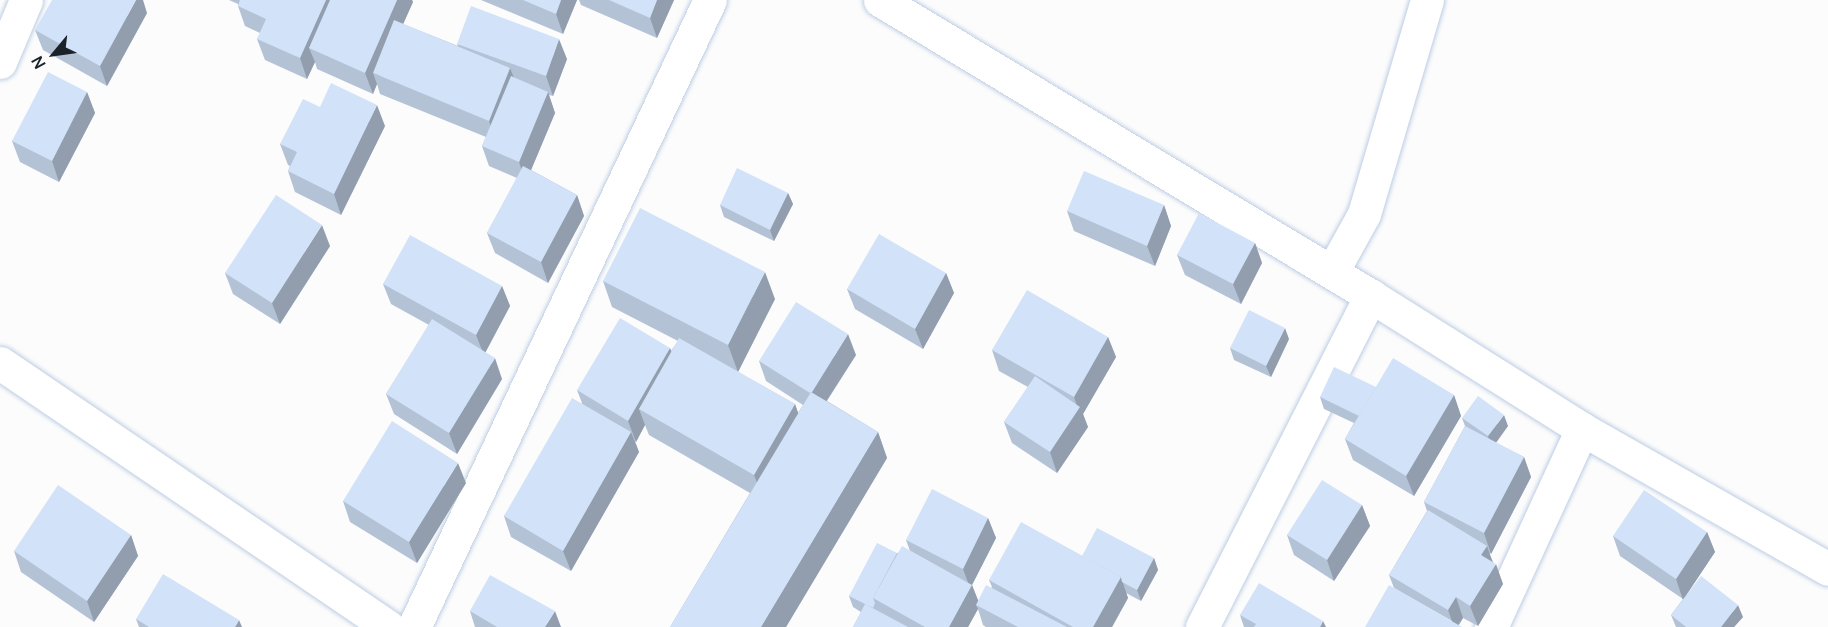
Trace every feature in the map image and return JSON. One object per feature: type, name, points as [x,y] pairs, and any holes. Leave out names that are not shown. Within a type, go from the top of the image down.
[{"type":"street","points":[[0,62],[26,0]]},
{"type":"street","points":[[414,627],[710,0]]},
{"type":"street","points":[[880,0],[1371,296],[1582,429],[1828,569]]},
{"type":"street","points":[[1332,273],[1364,214],[1427,0]]},
{"type":"street","points":[[1202,627],[1371,296]]},
{"type":"street","points":[[0,363],[388,627]]},
{"type":"street","points":[[1491,627],[1582,429]]},
{"type":"building","points":[[52,0],[136,0],[100,66],[35,30]]},
{"type":"building","points":[[240,0],[326,0],[300,58],[257,39],[266,19],[238,6]]},
{"type":"building","points":[[330,0],[397,0],[365,73],[309,48]]},
{"type":"building","points":[[523,0],[561,0],[556,14]]},
{"type":"building","points":[[609,0],[657,0],[650,18]]},
{"type":"building","points":[[471,6],[559,39],[546,76],[457,44]]},
{"type":"building","points":[[394,20],[510,68],[489,121],[373,73]]},
{"type":"building","points":[[48,72],[87,92],[52,161],[12,141]]},
{"type":"building","points":[[511,76],[548,92],[519,162],[482,146]]},
{"type":"building","points":[[331,83],[377,105],[334,194],[288,171],[297,152],[280,144],[303,99],[320,107]]},
{"type":"building","points":[[523,166],[577,195],[541,262],[487,233]]},
{"type":"building","points":[[737,168],[788,193],[770,230],[720,205]]},
{"type":"building","points":[[1084,171],[1164,205],[1147,246],[1067,211]]},
{"type":"building","points":[[276,195],[322,225],[272,303],[225,273]]},
{"type":"building","points":[[640,208],[765,272],[728,345],[603,281]]},
{"type":"building","points":[[1199,213],[1255,243],[1233,284],[1177,255]]},
{"type":"building","points":[[879,234],[946,273],[915,329],[847,289]]},
{"type":"building","points":[[410,235],[502,286],[476,335],[383,284]]},
{"type":"building","points":[[1027,290],[1108,337],[1074,397],[992,350]]},
{"type":"building","points":[[796,302],[848,334],[810,393],[759,361]]},
{"type":"building","points":[[1249,310],[1285,328],[1266,366],[1230,348]]},
{"type":"building","points":[[620,318],[670,348],[628,421],[577,390]]},
{"type":"building","points":[[432,319],[495,358],[449,433],[386,394]]},
{"type":"building","points":[[679,338],[795,404],[754,475],[639,409]]},
{"type":"building","points":[[1393,358],[1454,395],[1406,476],[1345,439]]},
{"type":"building","points":[[1334,367],[1376,387],[1359,416],[1320,397]]},
{"type":"building","points":[[1035,376],[1080,407],[1050,452],[1004,422]]},
{"type":"building","points":[[811,392],[878,432],[761,627],[670,627]]},
{"type":"building","points":[[1478,396],[1504,415],[1488,436],[1462,418]]},
{"type":"building","points":[[572,398],[631,432],[563,551],[504,516]]},
{"type":"building","points":[[392,421],[458,463],[409,542],[343,501]]},
{"type":"building","points":[[1465,426],[1524,457],[1484,533],[1424,502]]},
{"type":"building","points":[[1322,480],[1362,505],[1327,560],[1287,535]]},
{"type":"building","points":[[58,485],[131,535],[87,601],[14,551]]},
{"type":"building","points":[[932,489],[988,518],[963,569],[906,540]]},
{"type":"building","points":[[1644,490],[1707,532],[1676,579],[1613,536]]},
{"type":"building","points":[[1428,510],[1487,546],[1481,555],[1496,564],[1470,606],[1456,597],[1448,610],[1389,575]]},
{"type":"building","points":[[1021,522],[1121,577],[1093,627],[1073,627],[989,580]]},
{"type":"building","points":[[1097,528],[1154,558],[1137,590],[1122,582],[1121,577],[1082,556]]},
{"type":"building","points":[[877,543],[897,553],[873,598],[875,603],[873,608],[849,596]]},
{"type":"building","points":[[902,546],[972,585],[949,627],[925,627],[873,598]]},
{"type":"building","points":[[163,574],[239,620],[235,627],[149,627],[136,619]]},
{"type":"building","points":[[490,575],[555,611],[545,627],[497,627],[470,611]]},
{"type":"building","points":[[1701,576],[1738,605],[1721,627],[1686,627],[1671,615]]},
{"type":"building","points":[[1259,583],[1323,621],[1320,627],[1254,627],[1256,624],[1240,615]]},
{"type":"building","points":[[986,585],[1067,627],[1018,627],[976,605]]},
{"type":"building","points":[[1389,585],[1462,627],[1365,627]]},
{"type":"building","points":[[865,604],[908,627],[853,627]]}]
